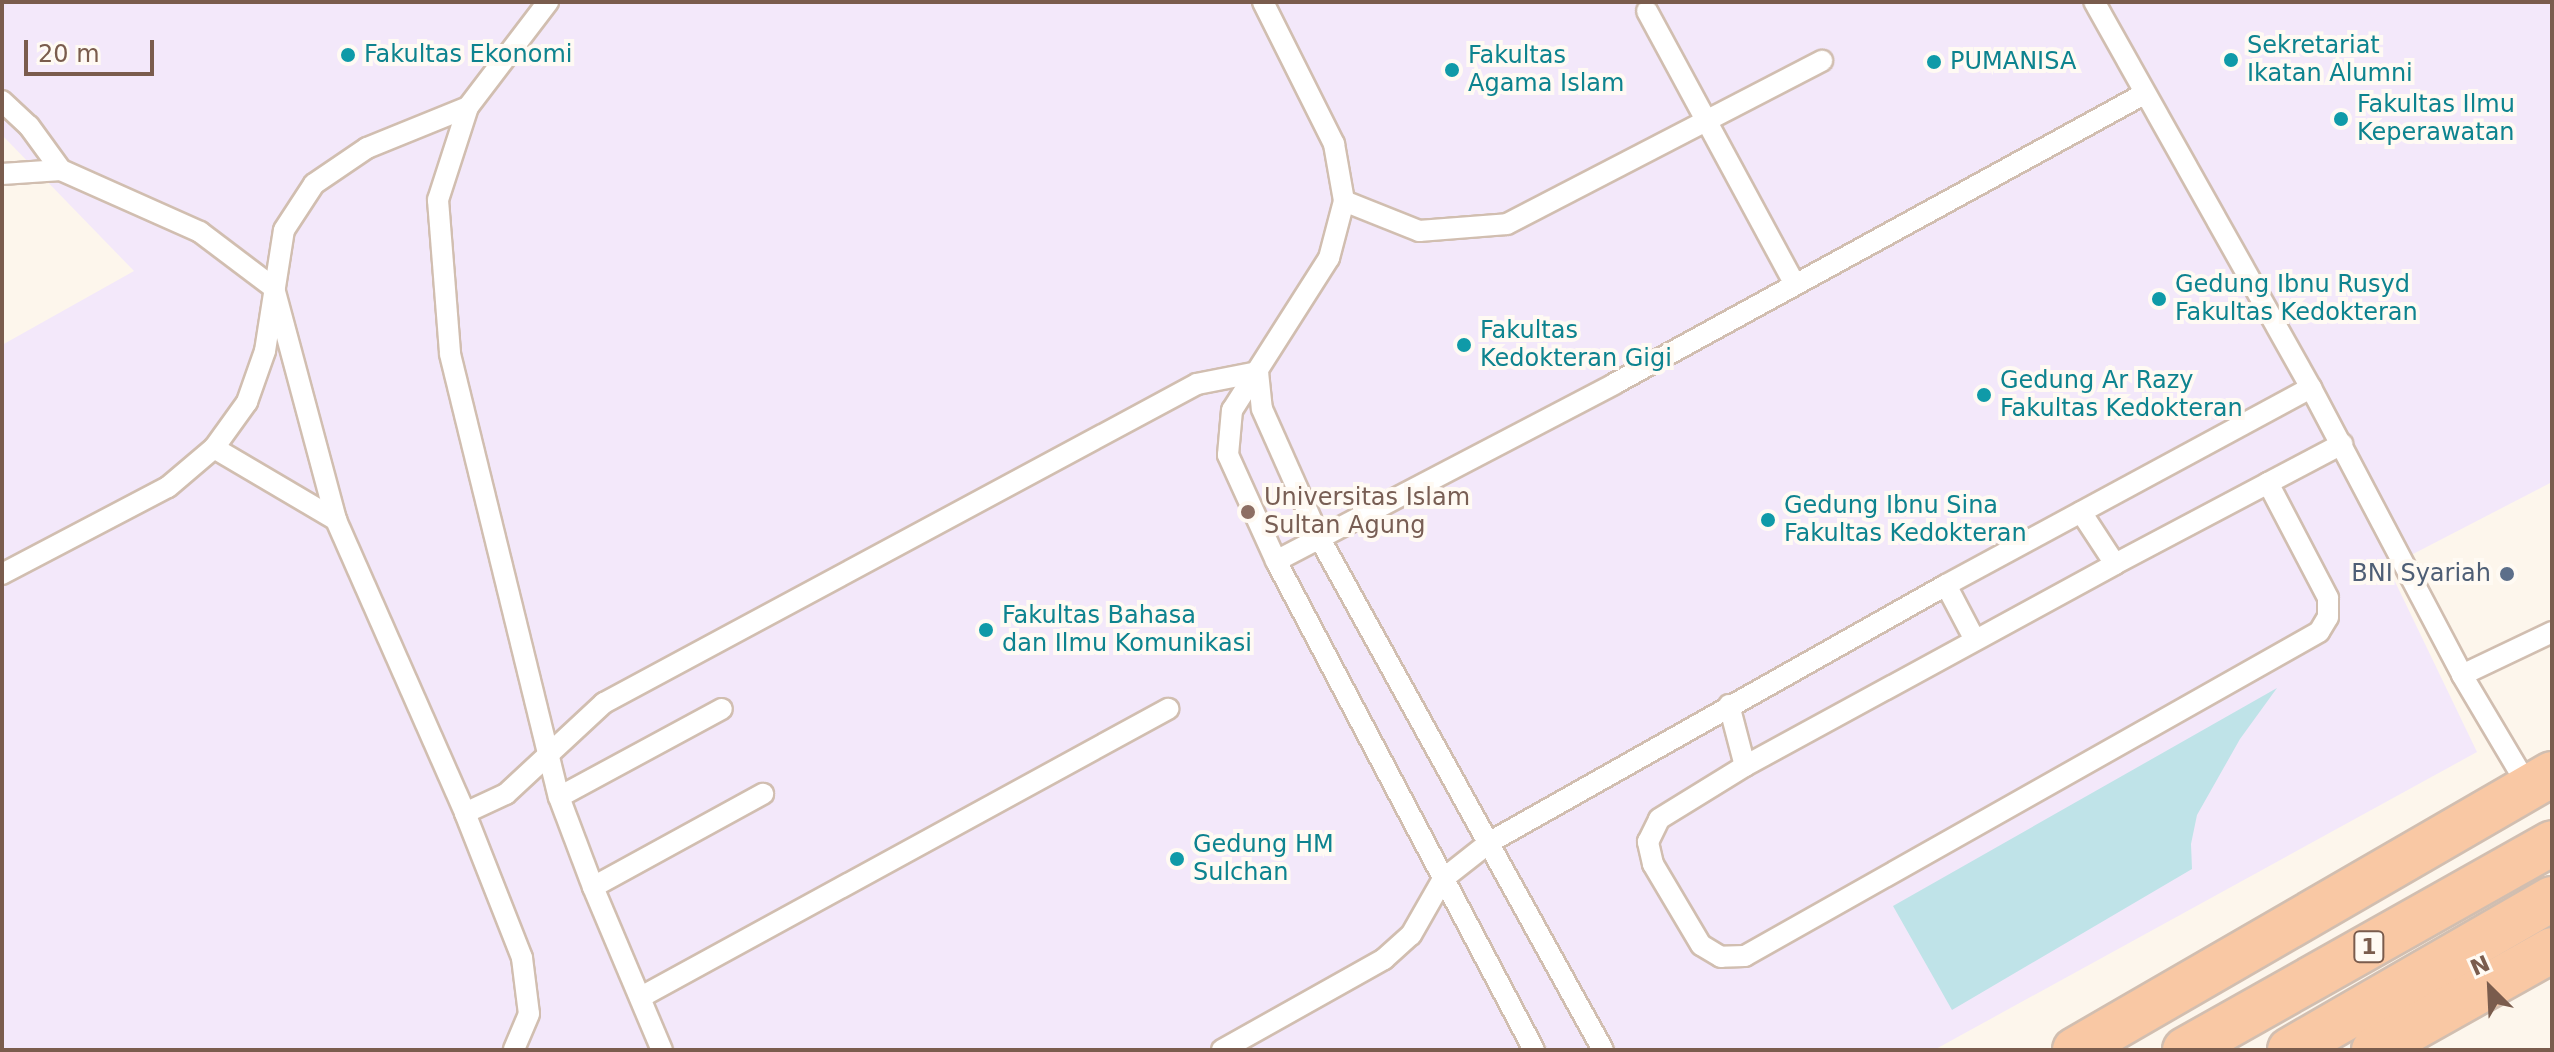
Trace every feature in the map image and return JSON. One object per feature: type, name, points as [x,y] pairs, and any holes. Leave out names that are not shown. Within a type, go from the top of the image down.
[{"type":"highway","points":[[2075,1050],[2540,781]]},
{"type":"highway","name":"1","points":[[2185,1050],[2552,843]]},
{"type":"highway","name":"1","points":[[2290,1050],[2552,899]]},
{"type":"highway","points":[[2374,1050],[2552,950]]},
{"type":"lane","points":[[548,2],[468,107],[438,200],[450,354],[559,797],[593,887],[662,1050]]},
{"type":"lane","points":[[1263,2],[1334,144],[1344,201],[1329,258],[1232,410],[1228,455],[1276,561],[1534,1050]]},
{"type":"lane","points":[[2094,2],[2342,444],[2462,675],[2540,781]]},
{"type":"lane","points":[[1647,11],[1795,285]]},
{"type":"lane","points":[[1344,201],[1419,231],[1507,224],[1822,61]]},
{"type":"lane","points":[[1276,561],[1795,285],[2144,94]]},
{"type":"lane","points":[[2,101],[29,126],[61,170]]},
{"type":"lane","points":[[2,574],[168,487],[214,448],[247,402],[265,351],[284,230],[314,184],[367,148],[468,107]]},
{"type":"lane","points":[[2,174],[61,170],[200,232],[274,288],[336,520],[465,813],[522,958],[529,1014],[514,1050]]},
{"type":"lane","points":[[465,813],[506,794],[604,703],[1197,384],[1258,372]]},
{"type":"lane","points":[[1258,372],[1262,409],[1320,539],[1603,1050]]},
{"type":"lane","points":[[1222,1050],[1384,959],[1411,935],[1443,879],[1490,842],[1946,585],[2311,388]]},
{"type":"lane","points":[[2268,483],[2328,598],[2328,617],[2319,632],[1745,956],[1721,957],[1701,945],[1653,864],[1648,842],[1659,819],[1745,766],[2115,564],[2268,483],[2342,444]]},
{"type":"lane","points":[[214,448],[336,520]]},
{"type":"lane","points":[[2081,512],[2115,564]]},
{"type":"lane","points":[[1946,585],[1975,640]]},
{"type":"lane","points":[[2462,675],[2552,632]]},
{"type":"lane","points":[[1729,705],[1745,766]]},
{"type":"lane","points":[[559,797],[722,709]]},
{"type":"lane","points":[[641,997],[1168,709]]},
{"type":"lane","points":[[593,887],[763,794]]},
{"type":"shaded area","name":"Universitas Islam Sultan Agung","points":[[2,2],[2552,2],[2552,482],[2388,567],[2477,752],[1934,1050],[2,1050],[2,345],[134,271],[2,135]]},
{"type":"water","points":[[2277,688],[2240,739],[2197,815],[2191,844],[2192,869],[1952,1010],[1893,906]]},
{"type":"place","name":"Fakultas Ekonomi","points":[[348,55]]},
{"type":"place","name":"Sekretariat Ikatan Alumni","points":[[2231,60]]},
{"type":"place","name":"PUMANISA","points":[[1934,62]]},
{"type":"place","name":"Fakultas Agama Islam","points":[[1452,70]]},
{"type":"place","name":"Fakultas Ilmu Keperawatan","points":[[2341,119]]},
{"type":"place","name":"Gedung Ibnu Rusyd Fakultas Kedokteran","points":[[2159,299]]},
{"type":"place","name":"Fakultas Kedokteran Gigi","points":[[1464,345]]},
{"type":"place","name":"Gedung Ar Razy Fakultas Kedokteran","points":[[1984,395]]},
{"type":"place","name":"Universitas Islam Sultan Agung","points":[[1248,512]]},
{"type":"place","name":"Gedung Ibnu Sina Fakultas Kedokteran","points":[[1768,520]]},
{"type":"place","name":"BNI Syariah","points":[[2507,574]]},
{"type":"place","name":"Fakultas Bahasa dan Ilmu Komunikasi","points":[[986,630]]},
{"type":"place","name":"Gedung HM Sulchan","points":[[1177,859]]}]
